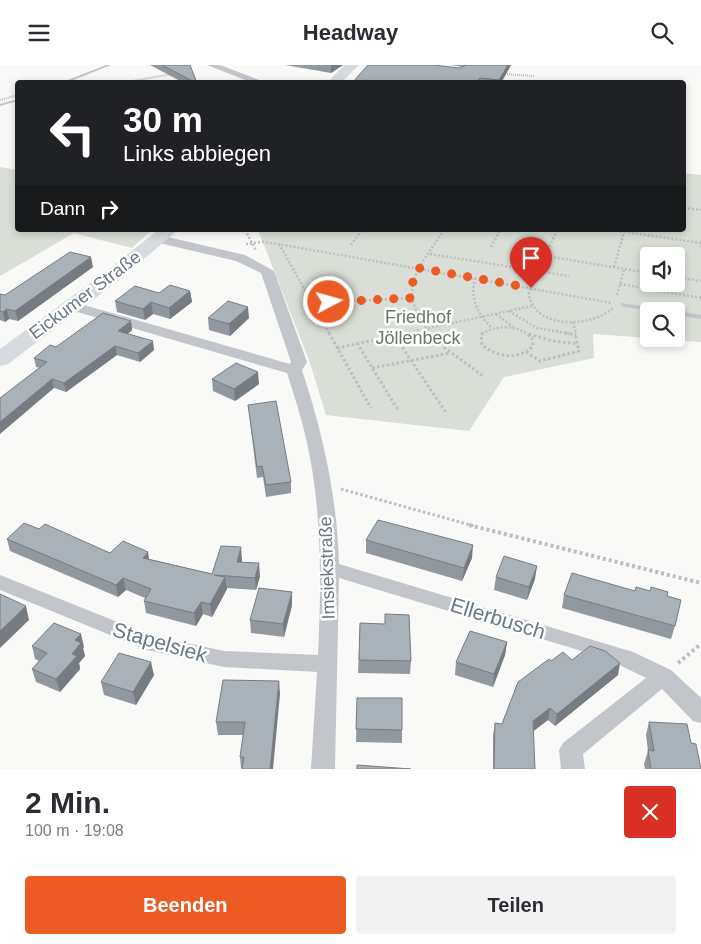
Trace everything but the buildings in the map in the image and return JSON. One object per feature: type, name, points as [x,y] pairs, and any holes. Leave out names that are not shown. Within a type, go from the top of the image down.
[{"type":"main road","points":[[336,80],[352,65]]},
{"type":"main road","name":"Eickumer Straße","points":[[0,359],[164,235]]},
{"type":"street","points":[[211,65],[254,80]]},
{"type":"street","name":"Imsiekstraße","points":[[164,235],[240,258],[267,271],[299,361],[294,370],[310,422],[323,484],[330,568],[323,769]]},
{"type":"street","points":[[72,306],[294,370]]},
{"type":"street","name":"Ellerbusch","points":[[330,568],[611,652],[642,664],[663,676],[684,693],[701,714]]},
{"type":"street","name":"Stapelsiek","points":[[0,582],[147,642],[224,659],[328,664]]},
{"type":"street","points":[[573,769],[571,750],[663,676]]},
{"type":"lane","points":[[624,305],[640,307]]},
{"type":"lane","points":[[685,314],[701,317]]},
{"type":"path","points":[[138,80],[177,73]]},
{"type":"path","points":[[497,73],[534,77]]},
{"type":"path","points":[[0,100],[15,96]]},
{"type":"path","points":[[686,208],[701,210]]},
{"type":"path","points":[[246,232],[253,243],[278,244],[624,305]]},
{"type":"path","points":[[351,245],[361,232]]},
{"type":"path","points":[[443,232],[419,268],[413,281],[410,298],[427,328],[450,353],[484,375]]},
{"type":"path","points":[[491,247],[499,232]]},
{"type":"path","points":[[556,232],[528,298],[532,306],[553,319],[573,323],[602,318],[612,309],[624,269]]},
{"type":"path","points":[[614,267],[624,232]]},
{"type":"path","points":[[630,232],[701,243]]},
{"type":"path","points":[[278,244],[372,408]]},
{"type":"path","points":[[430,254],[569,276]]},
{"type":"path","points":[[546,256],[640,272]]},
{"type":"path","points":[[475,278],[472,294],[480,317],[492,329]]},
{"type":"path","points":[[685,278],[701,281]]},
{"type":"path","points":[[620,284],[701,297]]},
{"type":"path","points":[[313,303],[410,298]]},
{"type":"path","points":[[337,348],[532,306]]},
{"type":"path","points":[[508,311],[537,328],[560,334],[576,335]]},
{"type":"path","points":[[495,314],[514,328],[528,334],[553,341],[578,344]]},
{"type":"path","points":[[526,352],[540,361],[579,351],[573,323]]},
{"type":"path","points":[[514,328],[492,329],[481,335],[480,340],[486,349],[510,356],[526,352],[533,346],[532,338],[528,334]]},
{"type":"path","points":[[394,335],[447,414]]},
{"type":"path","points":[[357,343],[398,410]]},
{"type":"path","points":[[372,368],[450,353]]},
{"type":"path","points":[[323,484],[444,518],[701,583]]},
{"type":"path","points":[[663,676],[701,645]]},
{"type":"green space","points":[[0,167],[15,170],[15,232],[150,232],[132,248],[74,233],[0,276]]},
{"type":"green space","name":"Friedhof Jöllenbeck","points":[[686,173],[701,175],[701,342],[685,341],[685,302],[640,302],[640,337],[593,334],[594,358],[504,377],[469,431],[326,415],[309,360],[259,232],[686,232]]},
{"type":"waterway","points":[[70,80],[109,65]]},
{"type":"waterway","points":[[0,105],[15,101]]},
{"type":"route","points":[[329,302],[410,298],[413,281],[419,268],[531,288]]}]
